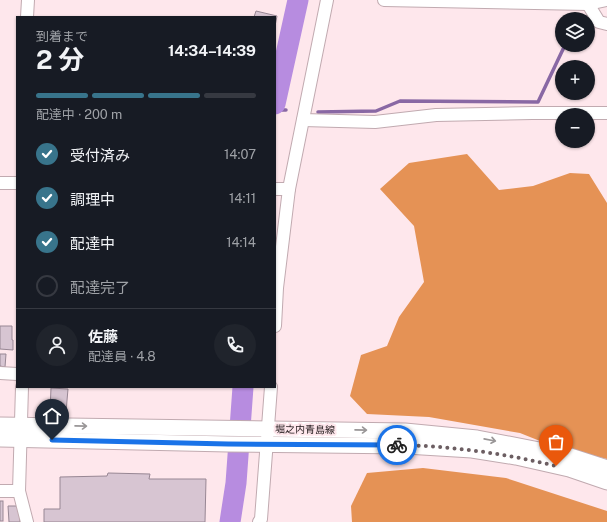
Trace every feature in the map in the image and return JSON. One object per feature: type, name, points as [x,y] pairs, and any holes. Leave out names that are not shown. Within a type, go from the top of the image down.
[{"type":"main road","name":"堀之内青島線","points":[[0,425],[20,432],[228,444],[406,446],[472,450],[516,457],[569,469],[607,482]]},
{"type":"main road","name":"堀之内青島線","points":[[0,439],[20,432],[228,428],[406,431],[477,438],[570,456],[607,468]]},
{"type":"street","points":[[28,0],[28,16]]},
{"type":"street","points":[[276,313],[289,189],[328,0]]},
{"type":"street","points":[[384,0],[580,2],[606,0]]},
{"type":"street","points":[[580,2],[599,22],[607,24]]},
{"type":"street","points":[[303,120],[375,122],[436,115],[532,112],[607,113]]},
{"type":"street","points":[[0,183],[16,183]]},
{"type":"street","points":[[276,189],[289,189]]},
{"type":"street","points":[[0,373],[16,374]]},
{"type":"street","points":[[22,388],[19,492],[27,522]]},
{"type":"street","points":[[260,522],[271,388]]},
{"type":"street","points":[[0,491],[19,492]]},
{"type":"shaded area","points":[[467,154],[499,190],[533,186],[570,173],[589,174],[607,203],[607,459],[555,447],[520,433],[429,417],[367,414],[350,396],[361,355],[387,346],[399,317],[424,282],[414,226],[380,189],[409,163]]},
{"type":"shaded area","points":[[423,468],[506,478],[607,511],[607,522],[352,522],[351,506],[367,473]]},
{"type":"building","points":[[256,11],[277,16],[276,21],[276,16],[254,16]]},
{"type":"building","points":[[0,326],[12,326],[13,350],[0,349]]},
{"type":"building","points":[[0,354],[6,354],[5,367],[0,366]]},
{"type":"building","points":[[51,388],[68,389],[66,412],[50,411]]},
{"type":"building","points":[[108,473],[150,474],[149,479],[206,479],[205,522],[44,522],[44,509],[60,509],[60,477],[107,476]]},
{"type":"building","points":[[0,501],[3,501],[3,521],[0,521]]},
{"type":"building","points":[[8,506],[19,506],[20,522],[9,522]]},
{"type":"waterway","points":[[276,99],[298,0]]},
{"type":"waterway","points":[[318,112],[376,111],[400,101],[538,102],[562,52]]},
{"type":"waterway","points":[[276,110],[286,110]]},
{"type":"waterway","points":[[230,522],[236,483],[243,388]]},
{"type":"way so far","points":[[397,445],[472,450],[516,457],[556,466]]},
{"type":"route","points":[[52,440],[228,444],[397,445]]}]
